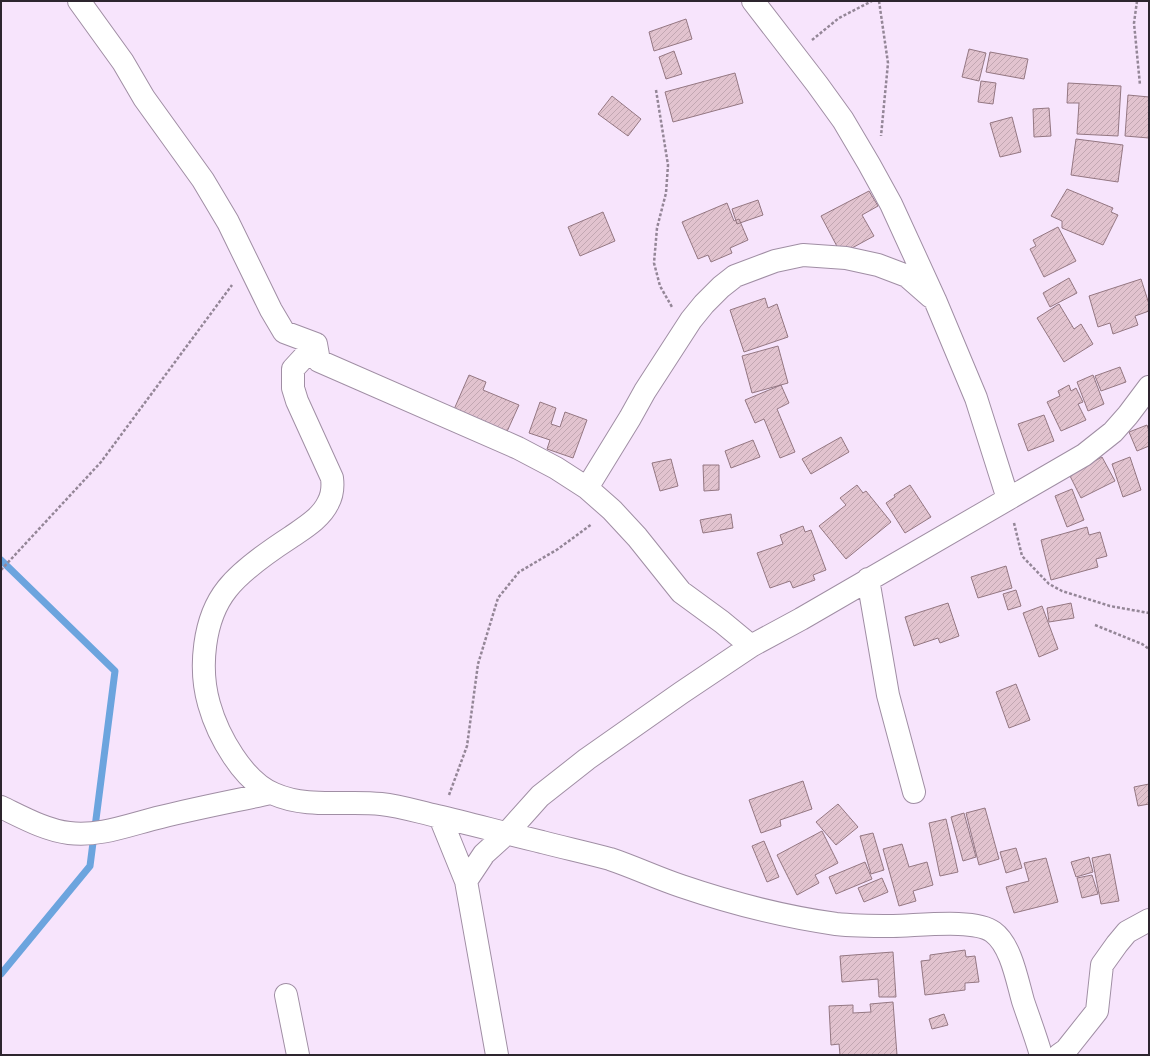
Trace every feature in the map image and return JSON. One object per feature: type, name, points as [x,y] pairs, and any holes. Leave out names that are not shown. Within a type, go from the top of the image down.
[{"type":"street","points":[[79,1],[123,62],[144,98],[203,180],[228,222],[249,262],[271,310],[284,332],[316,344]]},
{"type":"street","points":[[753,1],[843,120],[869,164],[909,242],[976,398],[1008,499]]},
{"type":"street","points":[[587,488],[645,391],[684,331],[704,304],[721,287],[735,276],[775,261],[803,255],[846,258],[893,270],[907,276],[935,300]]},
{"type":"street","points":[[316,344],[319,361],[518,448],[556,468],[587,488],[612,510],[637,537],[681,592],[722,622],[751,646]]},
{"type":"street","points":[[316,344],[293,369],[293,388],[300,408],[332,478],[330,500],[312,522],[243,573],[226,590],[208,627],[204,657],[204,688],[210,708],[223,740],[232,755],[259,785],[271,793],[287,799],[304,802],[382,804],[507,833],[610,860],[684,887],[726,900],[780,913],[837,924],[893,926],[958,924],[989,929],[1001,940],[1012,964],[1041,1055]]},
{"type":"street","points":[[466,881],[484,854],[507,833],[540,796],[586,759],[751,646],[1084,455],[1113,432],[1149,387]]},
{"type":"street","points":[[868,579],[888,695],[914,792]]},
{"type":"street","points":[[1,807],[58,831],[70,834],[94,834],[161,817],[271,793]]},
{"type":"street","points":[[440,817],[466,881],[497,1055]]},
{"type":"street","points":[[1059,1055],[1066,1050],[1097,1011],[1102,965],[1127,932],[1149,920]]},
{"type":"street","points":[[286,995],[298,1055]]},
{"type":"path","points":[[794,54],[838,18],[872,1]]},
{"type":"path","points":[[869,164],[880,149],[888,63],[880,1]]},
{"type":"path","points":[[1137,1],[1134,23],[1140,85]]},
{"type":"path","points":[[656,90],[668,164],[666,193],[657,228],[654,263],[660,286],[684,331]]},
{"type":"path","points":[[1,570],[101,462],[249,262]]},
{"type":"path","points":[[1008,499],[1022,556],[1049,584],[1062,591],[1110,606],[1149,613]]},
{"type":"path","points":[[440,817],[467,746],[478,664],[498,598],[519,572],[558,549],[612,510]]},
{"type":"path","points":[[1095,624],[1142,644],[1149,649]]},
{"type":"building","points":[[686,19],[692,39],[654,51],[649,32]]},
{"type":"building","points":[[969,49],[986,53],[979,81],[962,77]]},
{"type":"building","points":[[674,51],[682,74],[666,79],[659,57]]},
{"type":"building","points":[[990,52],[1028,59],[1024,79],[986,72]]},
{"type":"building","points":[[735,73],[743,103],[673,122],[665,92]]},
{"type":"building","points":[[981,81],[996,83],[993,104],[978,102]]},
{"type":"building","points":[[1068,83],[1121,86],[1118,136],[1077,134],[1079,103],[1067,103]]},
{"type":"building","points":[[1128,95],[1149,97],[1149,138],[1125,136]]},
{"type":"building","points":[[612,96],[641,119],[628,136],[598,114]]},
{"type":"building","points":[[1049,108],[1051,136],[1034,137],[1033,109]]},
{"type":"building","points":[[1012,117],[1021,152],[1000,157],[990,123]]},
{"type":"building","points":[[1076,139],[1123,145],[1118,182],[1071,175]]},
{"type":"building","points":[[1067,189],[1113,208],[1111,212],[1118,215],[1103,245],[1062,228],[1062,221],[1051,216]]},
{"type":"building","points":[[869,191],[878,206],[862,215],[874,236],[841,254],[821,216]]},
{"type":"building","points":[[758,200],[763,215],[737,224],[732,209]]},
{"type":"building","points":[[727,203],[734,221],[739,219],[748,240],[730,248],[732,253],[711,262],[708,255],[698,259],[682,222]]},
{"type":"building","points":[[603,212],[615,241],[580,256],[568,227]]},
{"type":"building","points":[[1058,227],[1076,261],[1044,277],[1030,249],[1036,246],[1033,240]]},
{"type":"building","points":[[1069,278],[1077,293],[1050,307],[1043,293]]},
{"type":"building","points":[[1141,279],[1149,304],[1149,311],[1135,316],[1138,325],[1113,334],[1110,323],[1098,327],[1089,296]]},
{"type":"building","points":[[765,298],[768,308],[777,304],[788,337],[744,352],[730,310]]},
{"type":"building","points":[[1059,304],[1074,329],[1081,324],[1093,344],[1064,362],[1037,318]]},
{"type":"building","points":[[778,346],[788,383],[752,393],[742,356]]},
{"type":"building","points":[[1120,367],[1126,382],[1101,391],[1095,376]]},
{"type":"building","points":[[469,375],[486,382],[483,390],[519,405],[505,436],[452,414]]},
{"type":"building","points":[[1093,375],[1104,404],[1088,411],[1077,382]]},
{"type":"building","points":[[781,385],[789,403],[777,409],[795,452],[780,458],[764,419],[755,423],[745,400]]},
{"type":"building","points":[[1069,385],[1071,391],[1076,388],[1083,402],[1078,404],[1086,420],[1061,431],[1047,402],[1060,396],[1058,391]]},
{"type":"building","points":[[540,402],[556,408],[551,424],[560,427],[565,412],[587,420],[573,458],[547,449],[550,440],[529,433]]},
{"type":"building","points":[[1044,415],[1054,441],[1028,451],[1018,424]]},
{"type":"building","points":[[1147,425],[1149,431],[1149,446],[1137,451],[1129,432]]},
{"type":"building","points":[[841,437],[849,452],[811,474],[802,459]]},
{"type":"building","points":[[753,440],[760,457],[731,468],[725,451]]},
{"type":"building","points":[[1102,457],[1115,481],[1081,498],[1069,474]]},
{"type":"building","points":[[1130,457],[1141,490],[1123,497],[1112,464]]},
{"type":"building","points":[[671,459],[678,486],[660,491],[652,463]]},
{"type":"building","points":[[703,465],[719,465],[719,490],[704,491]]},
{"type":"building","points":[[857,485],[863,493],[866,491],[891,522],[846,559],[819,526],[846,505],[840,498]]},
{"type":"building","points":[[910,485],[931,517],[905,533],[886,503],[895,497],[894,495]]},
{"type":"building","points":[[1072,489],[1084,520],[1067,527],[1055,496]]},
{"type":"building","points":[[731,514],[733,528],[703,533],[700,520]]},
{"type":"building","points":[[803,526],[805,532],[811,530],[826,570],[813,575],[815,580],[793,588],[790,581],[770,588],[757,553],[783,544],[780,535]]},
{"type":"building","points":[[1087,527],[1089,535],[1100,532],[1107,556],[1096,559],[1098,567],[1051,580],[1041,540]]},
{"type":"building","points":[[1006,566],[1012,588],[978,598],[971,577]]},
{"type":"building","points":[[1016,590],[1021,606],[1008,610],[1003,594]]},
{"type":"building","points":[[948,603],[959,636],[940,643],[938,638],[914,646],[905,617]]},
{"type":"building","points":[[1071,603],[1074,618],[1049,622],[1047,608]]},
{"type":"building","points":[[1042,606],[1058,649],[1039,657],[1023,613]]},
{"type":"building","points":[[1016,684],[1030,720],[1009,728],[996,692]]},
{"type":"building","points":[[803,781],[812,809],[780,820],[781,826],[761,833],[749,800]]},
{"type":"building","points":[[1149,784],[1149,804],[1138,806],[1134,787]]},
{"type":"building","points":[[838,804],[858,827],[836,845],[816,822]]},
{"type":"building","points":[[985,808],[999,859],[979,865],[966,813]]},
{"type":"building","points":[[964,813],[976,857],[963,861],[951,817]]},
{"type":"building","points":[[946,819],[958,872],[940,876],[929,823]]},
{"type":"building","points":[[822,831],[838,863],[815,875],[819,883],[797,895],[777,855]]},
{"type":"building","points":[[873,833],[884,870],[871,874],[860,836]]},
{"type":"building","points":[[764,841],[779,877],[767,882],[752,846]]},
{"type":"building","points":[[902,844],[909,867],[927,862],[933,885],[913,891],[916,901],[899,906],[883,849]]},
{"type":"building","points":[[1016,848],[1022,868],[1006,873],[1000,852]]},
{"type":"building","points":[[1110,854],[1119,901],[1101,904],[1092,858]]},
{"type":"building","points":[[1089,857],[1093,872],[1076,877],[1071,862]]},
{"type":"building","points":[[1046,858],[1058,902],[1014,913],[1006,887],[1029,881],[1024,863]]},
{"type":"building","points":[[865,862],[872,879],[836,894],[829,877]]},
{"type":"building","points":[[1092,875],[1098,894],[1082,898],[1077,878]]},
{"type":"building","points":[[882,878],[888,892],[864,902],[858,888]]},
{"type":"building","points":[[965,950],[966,957],[975,956],[979,982],[965,983],[965,990],[925,995],[921,961],[930,960],[930,955]]},
{"type":"building","points":[[893,952],[896,997],[879,997],[878,979],[842,982],[840,956]]},
{"type":"building","points":[[893,1002],[897,1055],[840,1055],[839,1044],[831,1045],[829,1006],[853,1005],[853,1013],[871,1012],[870,1004]]},
{"type":"building","points":[[944,1014],[948,1025],[932,1029],[929,1019]]},
{"type":"waterway","points":[[1,560],[115,671],[90,866],[1,974]]}]
